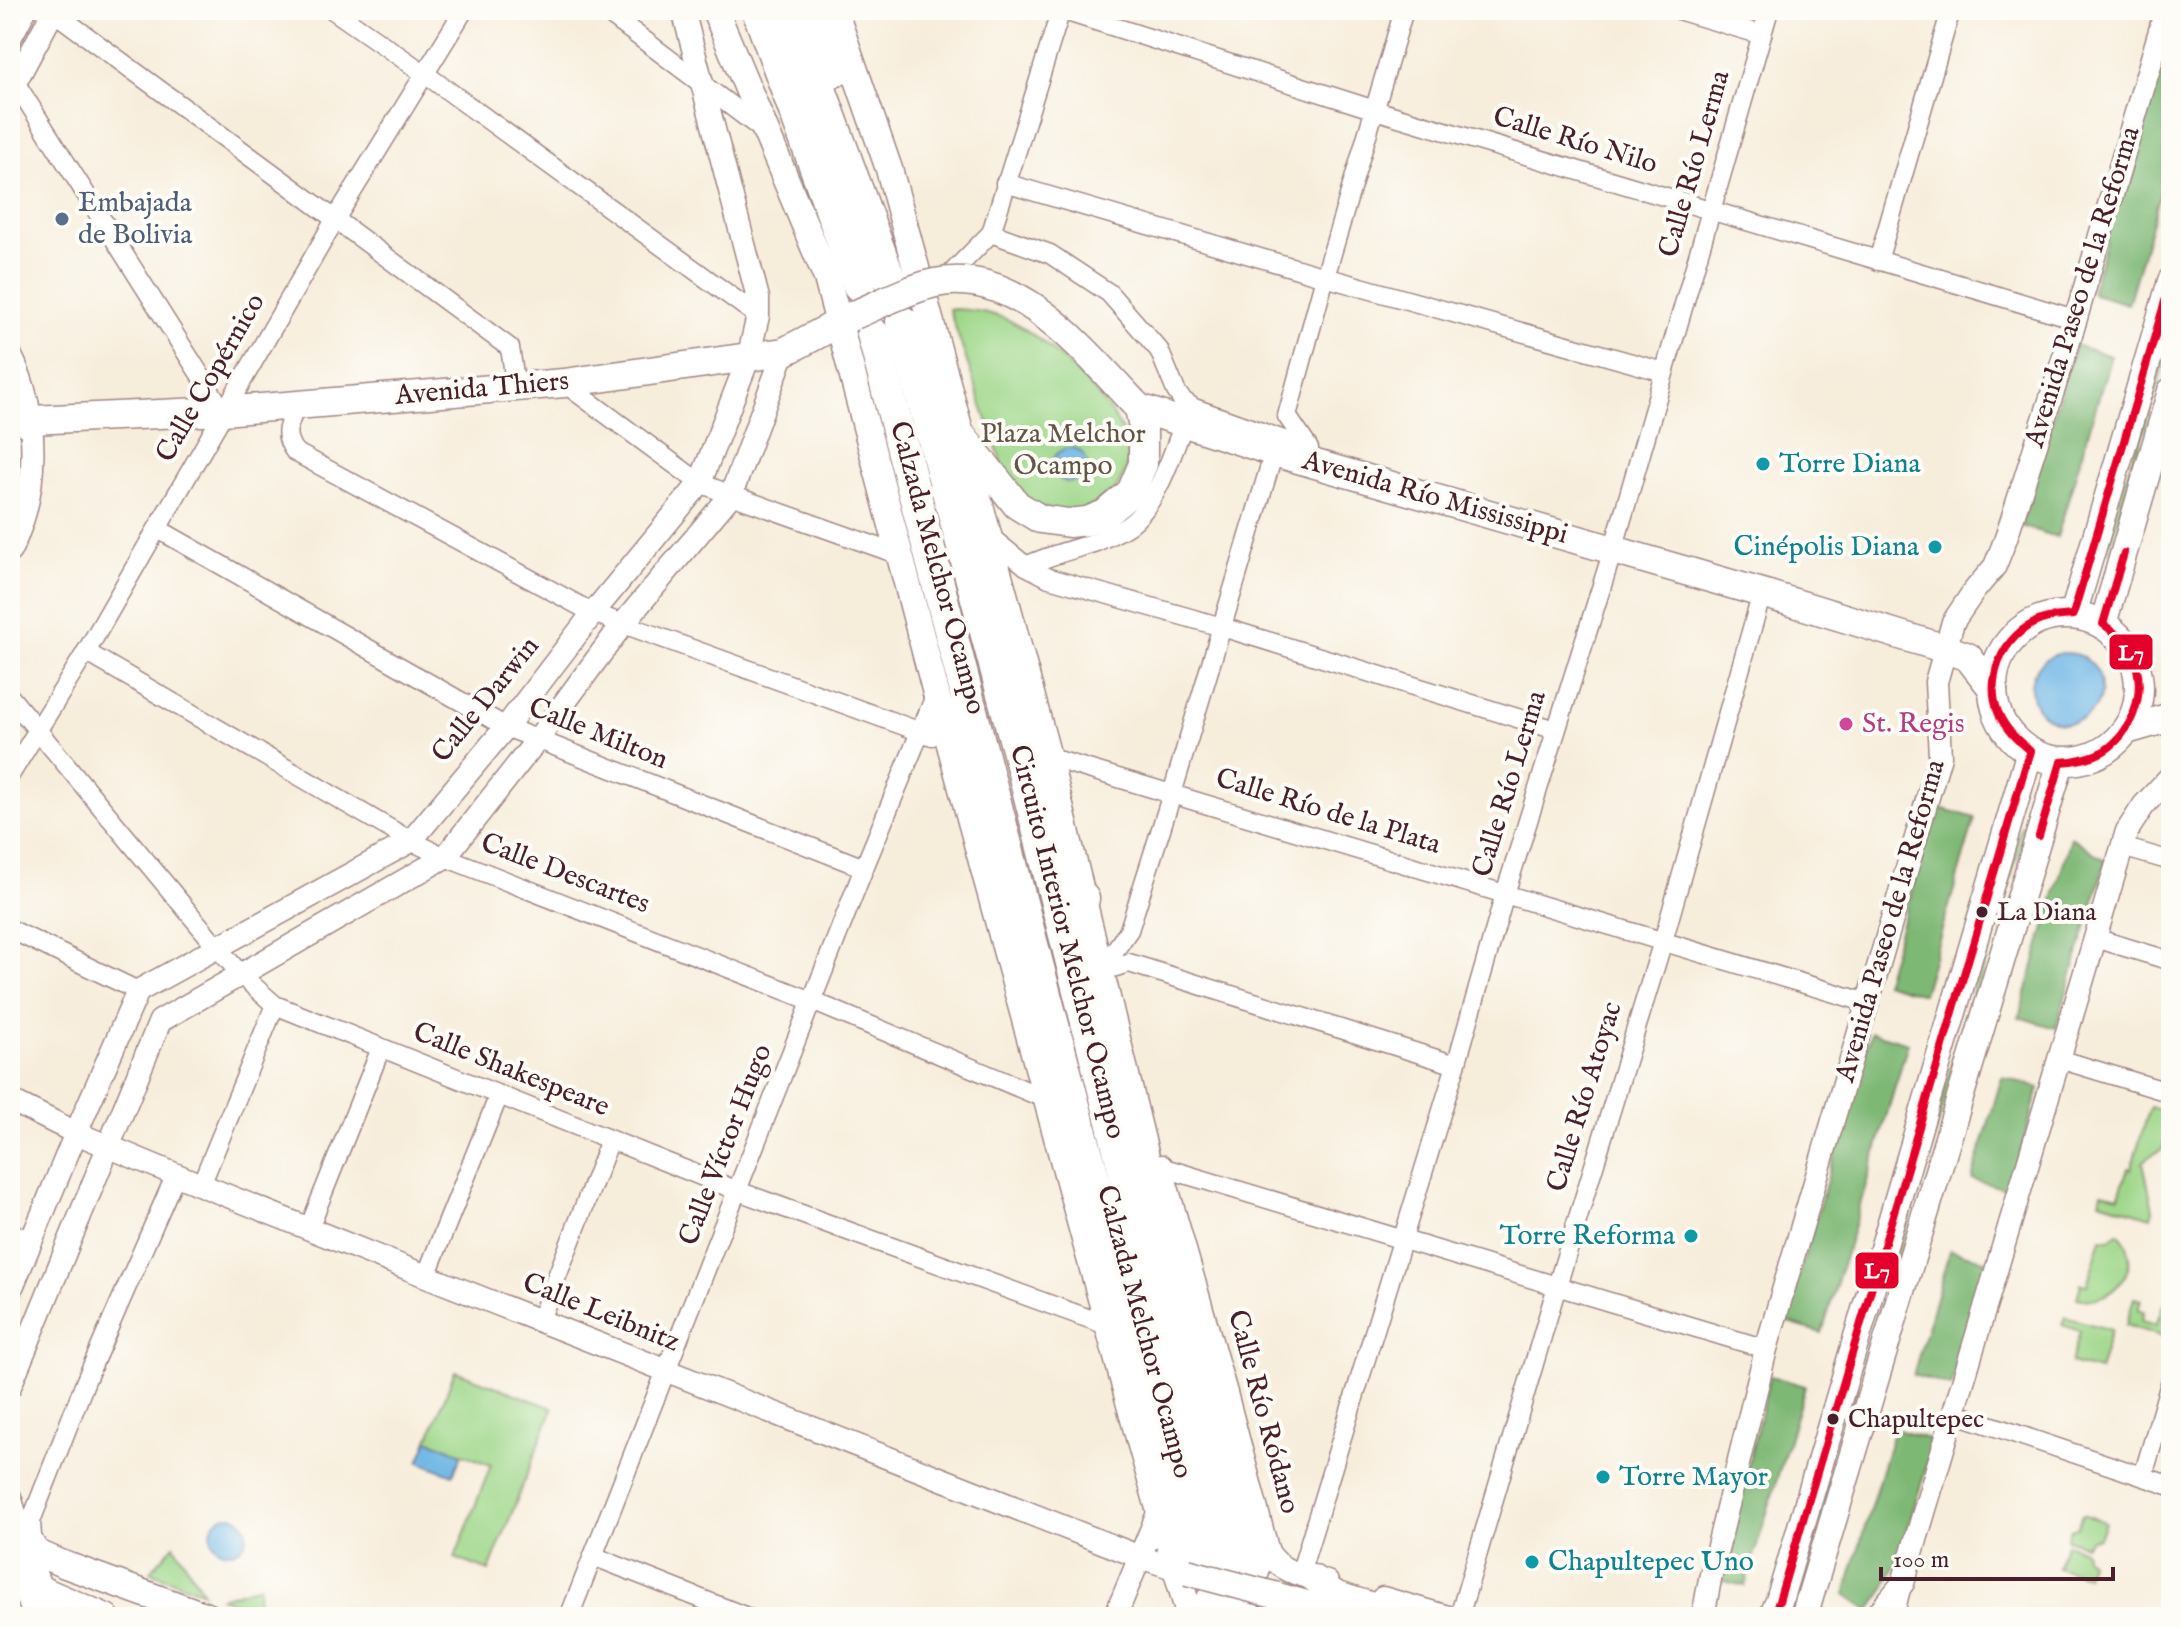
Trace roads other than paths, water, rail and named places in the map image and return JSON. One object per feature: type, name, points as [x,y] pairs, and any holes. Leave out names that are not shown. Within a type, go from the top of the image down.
[{"type":"highway","name":"Circuito Interior Melchor Ocampo","points":[[758,10],[885,305],[949,617],[1006,844],[1080,1129],[1209,1566]]},
{"type":"highway","name":"Circuito Interior Melchor Ocampo","points":[[791,10],[843,149],[885,305],[1031,800],[1209,1505],[1209,1566]]},
{"type":"highway","points":[[818,10],[843,106],[843,149]]},
{"type":"highway","points":[[932,712],[960,734],[986,818],[1006,844]]},
{"type":"highway","points":[[1031,800],[1045,820],[1059,875],[1083,899]]},
{"type":"main road","name":"Calzada Melchor Ocampo","points":[[715,10],[827,278],[885,305],[962,436],[1048,757],[1227,1473],[1209,1566]]},
{"type":"main road","name":"Calzada Melchor Ocampo","points":[[834,10],[889,169],[885,305],[900,555],[932,712],[949,743],[1159,1511],[1209,1566],[1240,1611]]},
{"type":"main road","name":"Avenida Río Mississippi","points":[[885,305],[950,281],[996,289],[1033,306],[1053,320],[1136,405],[1274,452],[1315,456],[1613,550],[1957,653]]},
{"type":"main road","points":[[2073,615],[2171,281]]},
{"type":"main road","name":"Avenida Thiers","points":[[20,420],[223,411],[564,383],[748,359],[784,352],[885,305]]},
{"type":"main road","points":[[2103,624],[2171,391]]},
{"type":"main road","points":[[962,436],[1017,505],[1040,519],[1069,523],[1087,521],[1105,514],[1131,492],[1143,464],[1143,427],[1136,405]]},
{"type":"main road","points":[[2059,614],[2083,616],[2103,624],[2123,640],[2135,660],[2140,683],[2137,708],[2126,730],[2109,748],[2086,759],[2061,762],[2037,756],[2016,742],[2001,722],[1993,699],[1994,674],[2002,652],[2017,633],[2037,620],[2059,614]]},
{"type":"main road","points":[[1957,653],[1989,653],[2009,643]]},
{"type":"main road","points":[[1957,653],[1993,689]]},
{"type":"main road","points":[[2126,730],[2170,717],[2140,683]]},
{"type":"main road","points":[[1772,1617],[2030,751]]},
{"type":"main road","points":[[1804,1617],[2061,762]]},
{"type":"main road","points":[[22,1550],[209,1617]]},
{"type":"main road","points":[[1209,1566],[1240,1611],[1355,1617]]},
{"type":"main road","points":[[1306,1576],[1337,1595],[1403,1617]]},
{"type":"main road","points":[[24,1583],[97,1615]]},
{"type":"street","points":[[10,38],[25,10]]},
{"type":"street","points":[[333,10],[758,316]]},
{"type":"street","name":"Calle Copérnico","points":[[10,775],[158,529],[336,218],[464,10]]},
{"type":"street","points":[[604,10],[766,132]]},
{"type":"street","name":"Calle Darwin","points":[[138,991],[411,841],[700,483],[748,359],[758,316],[758,298],[683,10]]},
{"type":"street","points":[[885,305],[991,233],[1061,10]]},
{"type":"street","name":"Calle Río Nilo","points":[[1061,10],[1375,110],[2075,319]]},
{"type":"street","points":[[1315,456],[1287,416],[1404,10]]},
{"type":"street","points":[[1678,10],[1762,35]]},
{"type":"street","name":"Calle Río Lerma","points":[[1306,1576],[1401,1239],[1613,550],[1769,10]]},
{"type":"street","points":[[1878,261],[1951,10]]},
{"type":"street","name":"Avenida Paseo de la Reforma","points":[[1703,1617],[1766,1349],[1940,756],[1936,682],[1957,653],[1953,622],[1995,566],[2006,538],[2075,319],[2166,10]]},
{"type":"street","points":[[223,411],[12,81],[53,11],[510,348],[516,387]]},
{"type":"street","points":[[1005,183],[1664,372]]},
{"type":"street","points":[[991,233],[1050,254],[1109,293],[1159,350],[1182,400],[1194,408],[1315,456]]},
{"type":"street","points":[[10,1386],[160,1021],[445,857],[622,625],[731,495],[784,352]]},
{"type":"street","points":[[10,354],[18,371],[20,420],[32,477],[19,534],[10,551]]},
{"type":"street","points":[[564,383],[700,483],[900,555]]},
{"type":"street","points":[[297,405],[286,431],[288,442],[295,452],[593,613],[622,625],[932,712]]},
{"type":"street","points":[[1026,566],[1097,541],[1130,524],[1145,508],[1163,476],[1184,423]]},
{"type":"street","points":[[1100,972],[1129,930],[1274,452]]},
{"type":"street","name":"Calle Milton","points":[[158,529],[506,727],[864,868]]},
{"type":"street","points":[[988,535],[1026,566],[1049,578],[1222,627],[1556,730]]},
{"type":"street","name":"Calle Río Atoyac","points":[[1459,1617],[1663,941],[1762,593]]},
{"type":"street","name":"Calle Descartes","points":[[86,652],[411,841],[445,857],[812,1001],[1046,1099]]},
{"type":"street","name":"Calle Shakespeare","points":[[10,697],[241,975],[275,1005],[738,1191],[1109,1326]]},
{"type":"street","name":"Calle Víctor Hugo","points":[[569,1617],[864,868],[932,712]]},
{"type":"street","name":"Calle Río de la Plata","points":[[1048,757],[1868,1003]]},
{"type":"street","points":[[1894,1617],[2122,847],[2134,817],[2171,776]]},
{"type":"street","points":[[2122,847],[2171,861]]},
{"type":"street","points":[[10,929],[138,991],[76,1133],[20,1236],[10,1292]]},
{"type":"street","points":[[2095,938],[2171,961]]},
{"type":"street","points":[[1100,972],[1129,963],[1456,1065]]},
{"type":"street","points":[[201,1185],[275,1005]]},
{"type":"street","points":[[309,1228],[381,1048]]},
{"type":"street","points":[[2059,1059],[2171,1093]]},
{"type":"street","points":[[426,1276],[499,1095]]},
{"type":"street","name":"Calle Leibnitz","points":[[10,1100],[108,1147],[426,1276],[1140,1557],[1209,1566]]},
{"type":"street","name":"Calle Río Ródano","points":[[1134,1106],[1152,1136],[1268,1552],[1274,1562],[1283,1570],[1448,1617]]},
{"type":"street","points":[[540,1320],[610,1140]]},
{"type":"street","points":[[1161,1167],[1766,1349]]},
{"type":"street","points":[[22,1550],[32,1537],[31,1521],[86,1380],[176,1174]]},
{"type":"street","points":[[2143,1476],[2171,1380]]},
{"type":"street","points":[[1954,1413],[2171,1486]]},
{"type":"street","points":[[10,1497],[22,1550],[24,1583],[35,1617]]},
{"type":"street","points":[[1115,1617],[1159,1511]]},
{"type":"street","points":[[593,1556],[747,1617]]},
{"type":"street","points":[[24,1583],[51,1617]]},
{"type":"street","points":[[1875,1617],[1903,1583]]},
{"type":"water","points":[[1070,448],[1082,453],[1087,465],[1082,477],[1070,482],[1058,477],[1053,465],[1058,453]]},
{"type":"water","points":[[2066,653],[2091,663],[2101,688],[2091,713],[2066,723],[2041,713],[2031,688],[2041,663]]},
{"type":"water","points":[[428,1440],[462,1454],[453,1475],[419,1462]]},
{"type":"water","points":[[229,1516],[242,1521],[247,1534],[242,1547],[229,1552],[216,1547],[211,1534],[216,1521]]},
{"type":"place","name":"Embajada de Bolivia","points":[[62,219]]},
{"type":"place","name":"Torre Diana","points":[[1763,464]]},
{"type":"place","name":"Cinépolis Diana","points":[[1935,547]]},
{"type":"place","name":"St. Regis","points":[[1846,724]]},
{"type":"place","name":"La Diana","points":[[1982,912]]},
{"type":"place","name":"Torre Reforma","points":[[1691,1236]]},
{"type":"place","name":"Chapultepec","points":[[1833,1419]]},
{"type":"place","name":"Torre Mayor","points":[[1603,1477]]},
{"type":"place","name":"Chapultepec Uno","points":[[1532,1562]]},
{"type":"park label","name":"Plaza Melchor Ocampo","points":[[1063,450]]}]
